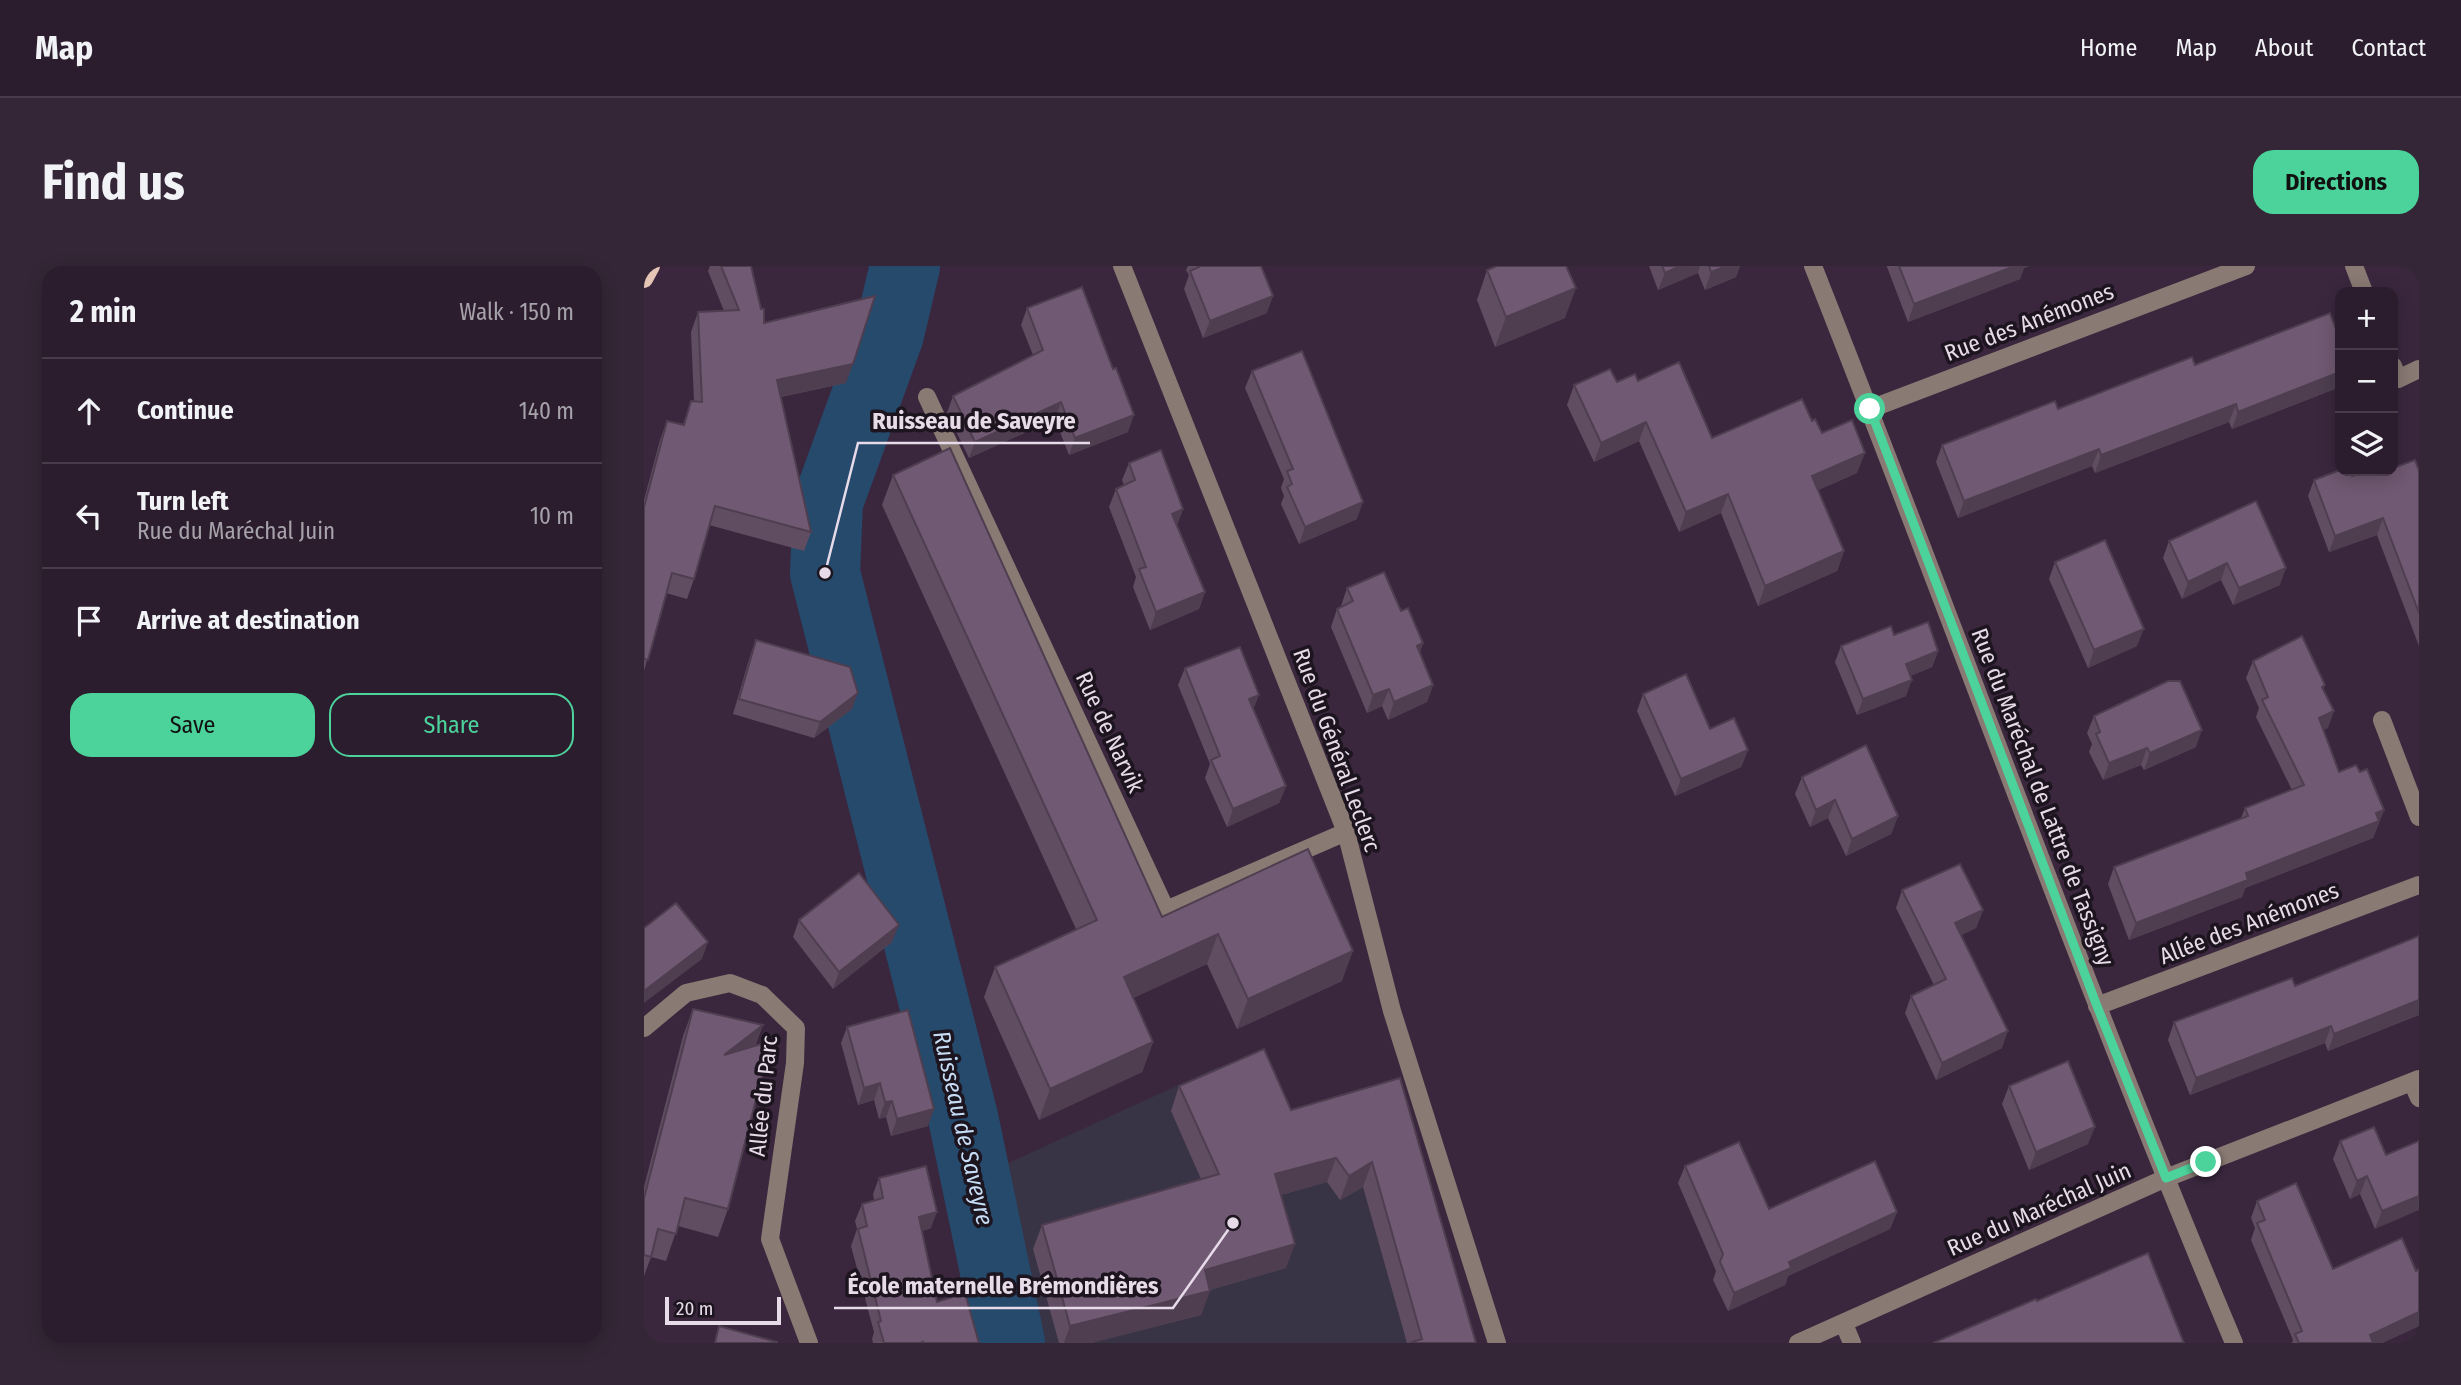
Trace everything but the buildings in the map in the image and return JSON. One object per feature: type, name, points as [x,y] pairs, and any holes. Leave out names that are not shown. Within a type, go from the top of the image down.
[{"type":"main road","points":[[644,279],[651,266]]},
{"type":"street","name":"Rue du Général Leclerc","points":[[1122,266],[1346,832],[1392,1011],[1497,1343]]},
{"type":"street","name":"Rue du Maréchal de Lattre de Tassigny","points":[[1813,266],[2097,1006],[2234,1343]]},
{"type":"street","name":"Rue des Anémones","points":[[1870,409],[2246,266]]},
{"type":"street","points":[[2354,266],[2362,287]]},
{"type":"street","points":[[2398,379],[2419,369]]},
{"type":"street","name":"Rue de Narvik","points":[[927,397],[1166,910],[1346,832]]},
{"type":"street","points":[[2382,720],[2419,817]]},
{"type":"street","name":"Allée des Anémones","points":[[2097,1006],[2419,885]]},
{"type":"street","name":"Allée du Parc","points":[[644,1028],[686,993],[730,983],[762,995],[796,1028],[795,1063],[770,1239],[808,1343]]},
{"type":"street","name":"Rue du Maréchal Juin","points":[[1798,1343],[2166,1178],[2417,1086]]},
{"type":"street","points":[[1844,1324],[1852,1343]]},
{"type":"shaded area","points":[[1218,1067],[1228,1086],[1280,1135],[1391,1102],[1461,1343],[1041,1343],[1004,1165]]},
{"type":"waterway","name":"Ruisseau de Saveyre","points":[[905,266],[889,334],[828,502],[825,573],[963,1117],[1010,1343]]},
{"type":"place","name":"Ruisseau de Saveyre","points":[[825,573]]},
{"type":"place","name":"École maternelle Brémondières","points":[[1233,1223]]},
{"type":"route","points":[[1870,409],[2097,1006],[2166,1178],[2206,1162]]}]
